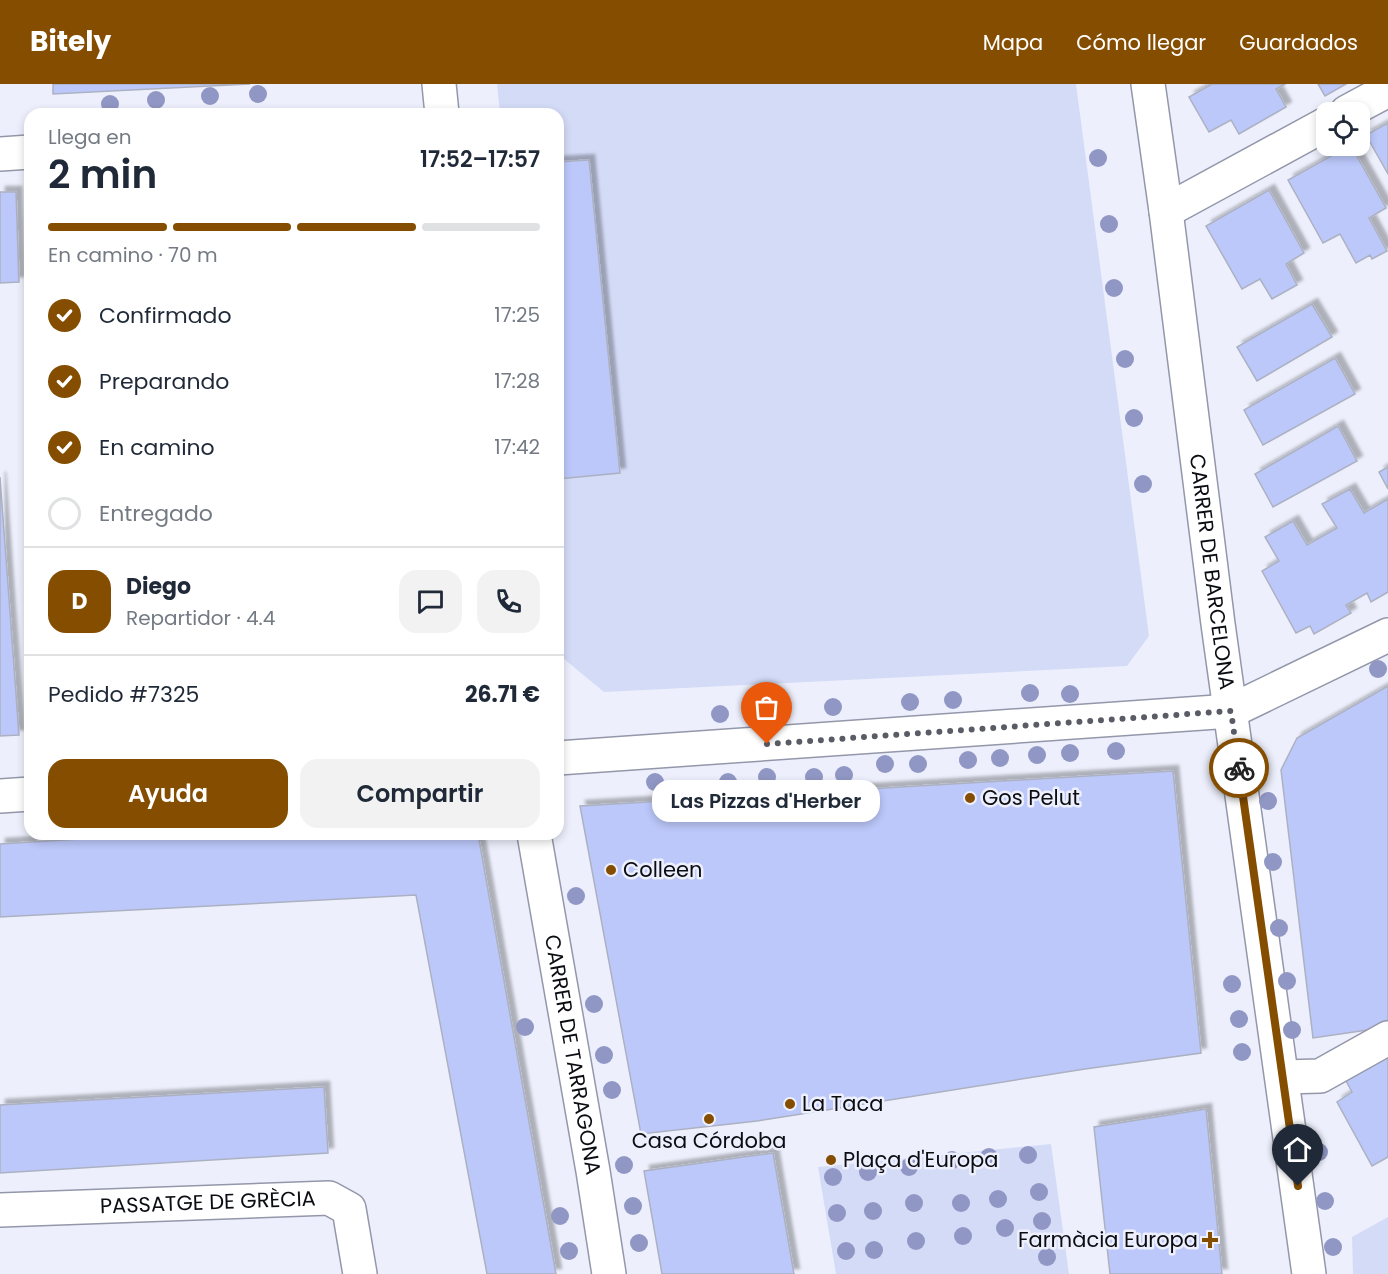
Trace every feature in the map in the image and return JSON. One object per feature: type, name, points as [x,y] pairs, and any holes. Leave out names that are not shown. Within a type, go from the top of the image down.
[{"type":"street","points":[[439,84],[441,108]]},
{"type":"street","name":"CARRER DE BARCELONA","points":[[1148,84],[1231,711],[1310,1274]]},
{"type":"street","points":[[1366,102],[1388,90]]},
{"type":"street","points":[[1166,211],[1316,129]]},
{"type":"street","points":[[0,154],[24,152]]},
{"type":"street","points":[[564,758],[1231,711],[1388,635]]},
{"type":"street","points":[[0,796],[24,794]]},
{"type":"street","name":"CARRER DE TARRAGONA","points":[[535,840],[609,1274]]},
{"type":"street","points":[[1283,1077],[1320,1076],[1388,1038]]},
{"type":"street","name":"PASSATGE DE GRÈCIA","points":[[0,1210],[329,1198],[349,1209],[360,1274]]},
{"type":"shaded area","points":[[497,84],[1076,84],[1149,636],[1127,666],[604,692],[564,659],[564,108],[499,108]]},
{"type":"shaded area","points":[[1051,1144],[1069,1274],[836,1274],[818,1167]]},
{"type":"shaded area","points":[[1388,1217],[1388,1274],[1353,1274],[1352,1237]]},
{"type":"building","points":[[53,84],[250,84],[53,94]]},
{"type":"building","points":[[1212,84],[1285,84],[1276,89],[1286,107],[1239,134],[1231,120],[1209,132],[1189,97]]},
{"type":"building","points":[[1318,84],[1346,84],[1325,96]]},
{"type":"building","points":[[1388,123],[1388,174],[1370,142],[1370,133]]},
{"type":"building","points":[[1331,156],[1357,156],[1386,208],[1369,218],[1387,251],[1372,259],[1370,255],[1356,263],[1340,234],[1323,243],[1288,180]]},
{"type":"building","points":[[589,160],[620,473],[564,478],[564,162]]},
{"type":"building","points":[[1269,190],[1304,253],[1286,264],[1297,285],[1272,299],[1260,279],[1242,289],[1206,226]]},
{"type":"building","points":[[0,192],[16,192],[19,282],[0,283]]},
{"type":"building","points":[[1312,304],[1332,337],[1257,381],[1237,347]]},
{"type":"building","points":[[1335,358],[1355,394],[1263,445],[1244,410]]},
{"type":"building","points":[[1338,426],[1357,461],[1273,507],[1255,474]]},
{"type":"building","points":[[1388,467],[1388,489],[1379,472]]},
{"type":"building","points":[[0,477],[19,735],[0,736]]},
{"type":"building","points":[[1350,489],[1364,513],[1388,499],[1388,592],[1371,602],[1367,593],[1346,605],[1351,613],[1314,634],[1310,626],[1296,633],[1262,571],[1279,561],[1265,537],[1293,521],[1307,545],[1337,528],[1322,504]]},
{"type":"building","points":[[1388,686],[1388,1027],[1313,1038],[1281,770],[1297,738]]},
{"type":"building","points":[[1173,771],[1201,1053],[757,1121],[641,1134],[580,806]]},
{"type":"building","points":[[64,840],[479,840],[556,1274],[487,1274],[416,895],[0,917],[0,844]]},
{"type":"building","points":[[1388,1055],[1388,1157],[1372,1166],[1337,1102],[1352,1092],[1345,1079]]},
{"type":"building","points":[[324,1087],[328,1153],[0,1173],[0,1105]]},
{"type":"building","points":[[1206,1109],[1222,1274],[1110,1274],[1094,1127]]},
{"type":"building","points":[[773,1153],[794,1274],[662,1274],[644,1171]]},
{"type":"way so far","points":[[767,744],[1231,711],[1239,768]]},
{"type":"place","name":"Las Pizzas d'Herber","points":[[767,744]]},
{"type":"place","name":"Gos Pelut","points":[[970,798]]},
{"type":"place","name":"Colleen","points":[[611,870]]},
{"type":"place","name":"La Taca","points":[[790,1104]]},
{"type":"place","name":"Casa Córdoba","points":[[709,1119]]},
{"type":"place","name":"Plaça d'Europa","points":[[831,1160]]},
{"type":"place","name":"Farmàcia Europa","points":[[1210,1240]]},
{"type":"route","points":[[1239,768],[1298,1186]]}]
